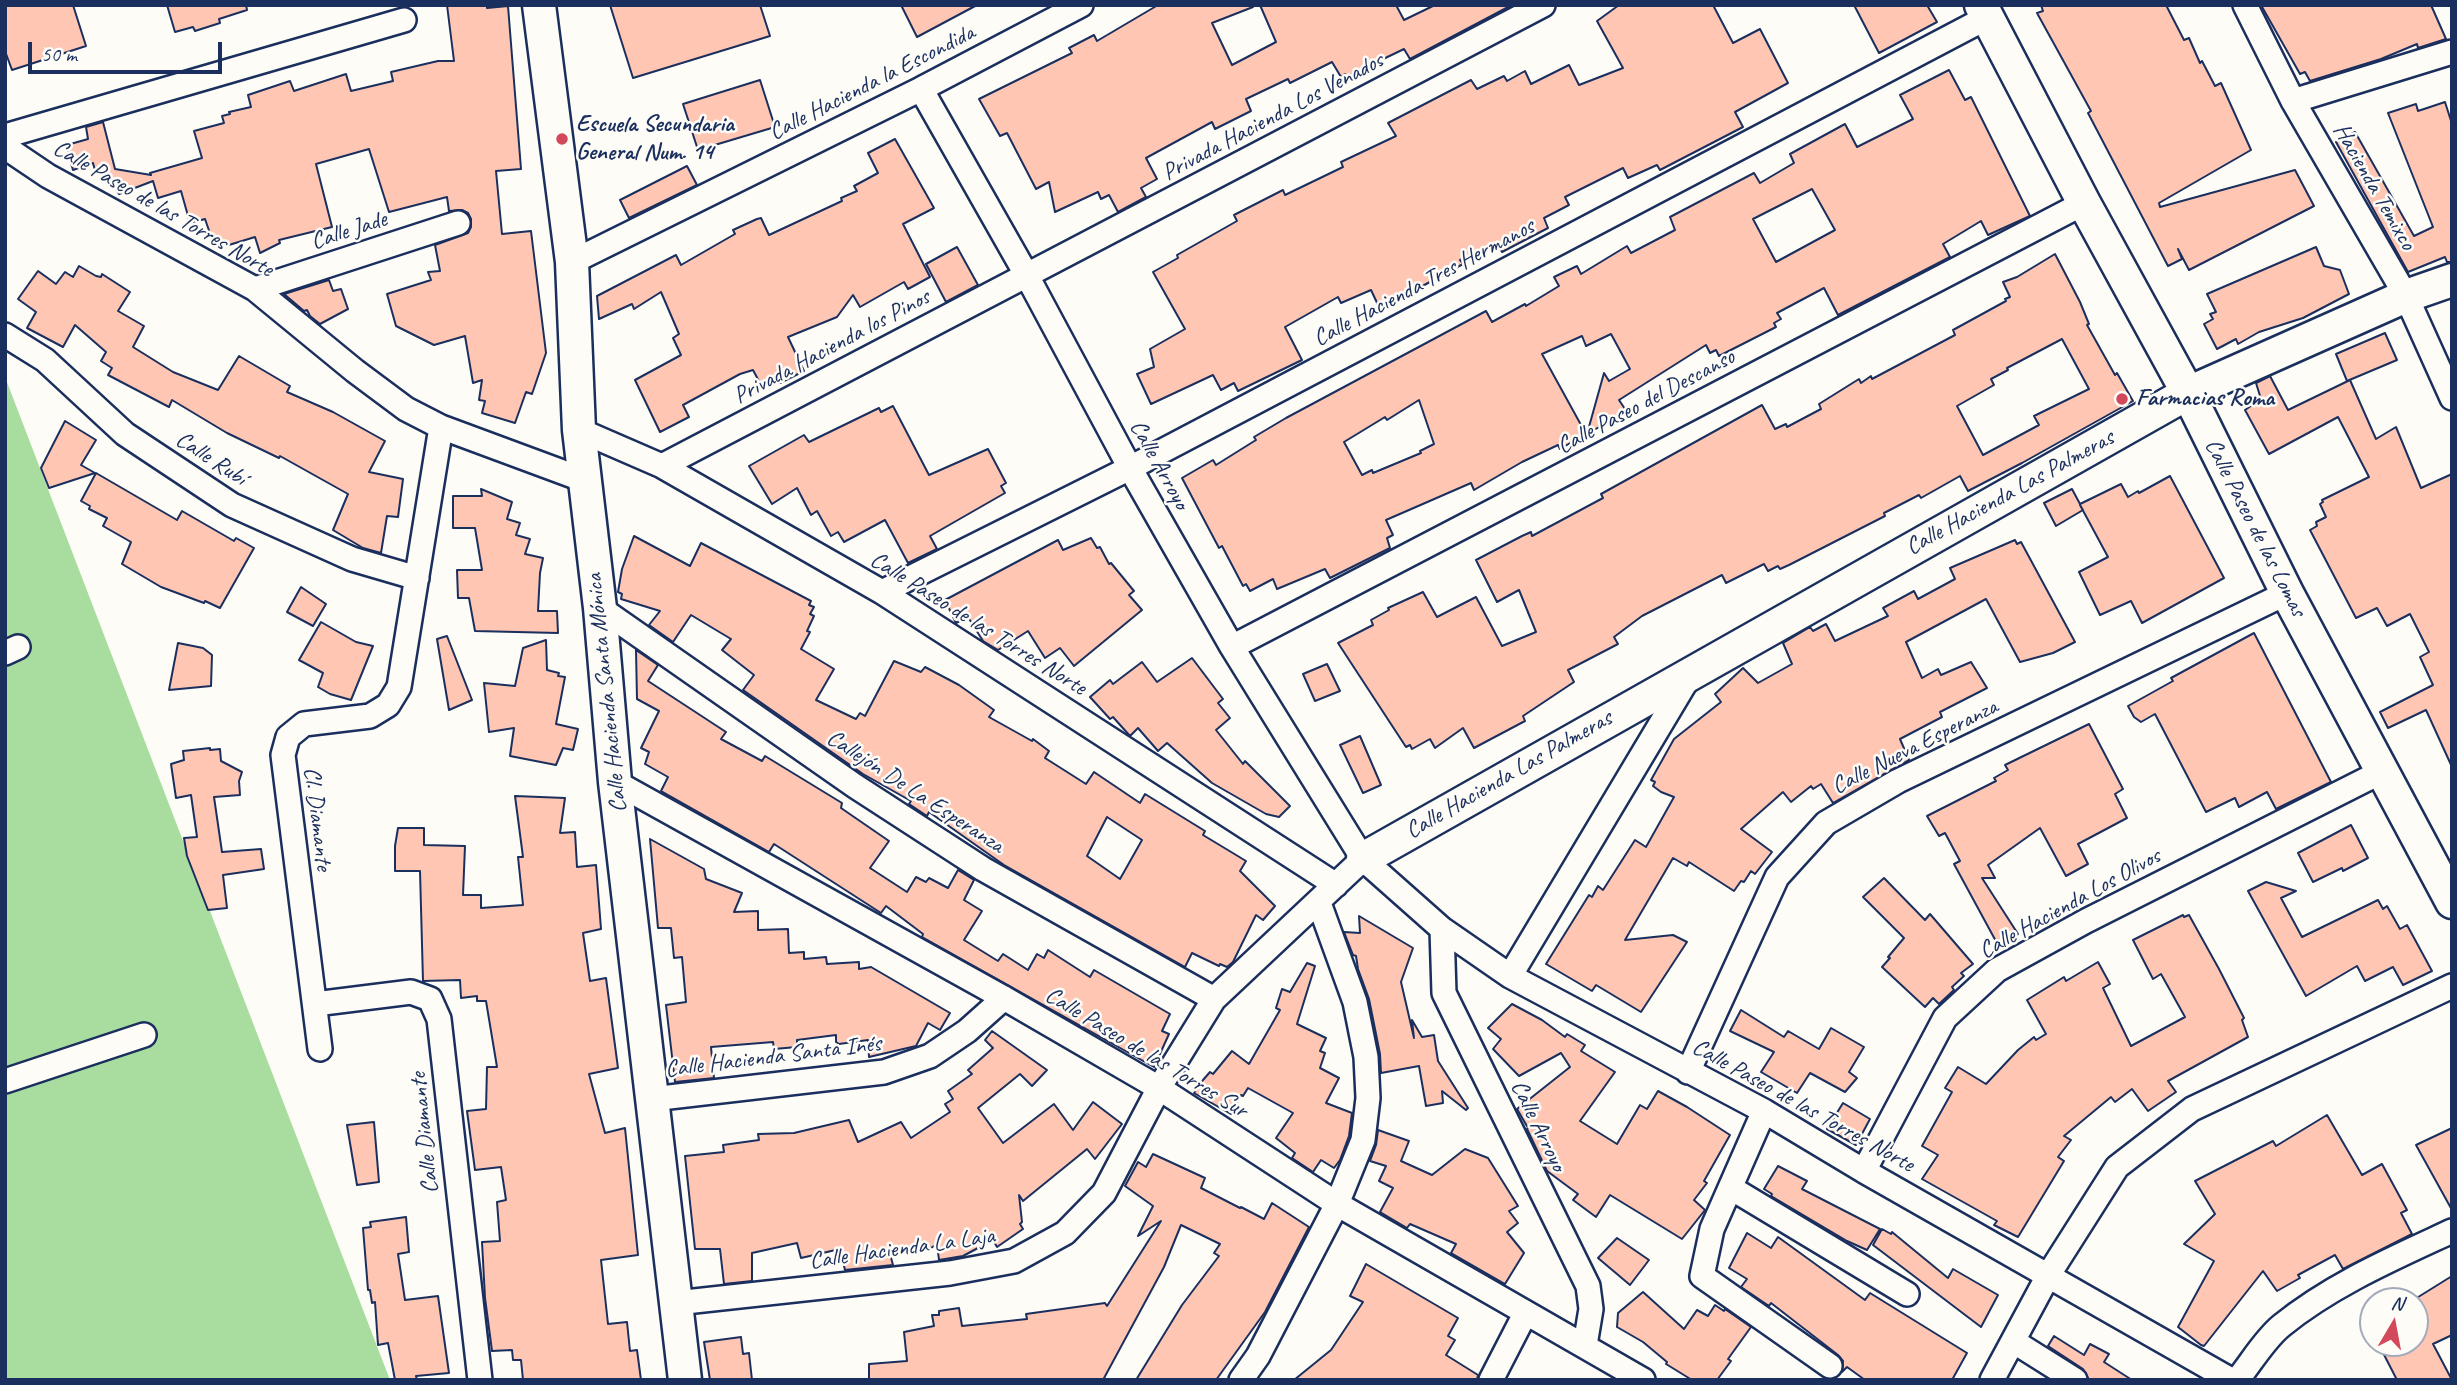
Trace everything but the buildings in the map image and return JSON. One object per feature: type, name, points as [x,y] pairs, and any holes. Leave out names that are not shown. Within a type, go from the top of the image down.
[{"type":"street","name":"Calle Hacienda Santa Mónica","points":[[539,5],[572,262],[579,430],[600,608],[615,782],[685,1380]]},
{"type":"street","name":"Calle Hacienda la Escondida","points":[[572,262],[920,89],[1082,5]]},
{"type":"street","name":"Privada Hacienda Los Venados","points":[[1026,274],[1544,5]]},
{"type":"street","name":"Hacienda Temixco","points":[[2245,5],[2293,101],[2406,296],[2452,398]]},
{"type":"street","name":"Calle Paseo de las Lomas","points":[[1985,11],[2084,203],[2188,393],[2287,593],[2452,902]]},
{"type":"street","name":"Calle Hacienda Tres Hermanos","points":[[882,592],[1130,467],[1985,11]]},
{"type":"street","points":[[5,136],[404,20]]},
{"type":"street","points":[[2293,101],[2452,52]]},
{"type":"street","name":"Calle Arroyo","points":[[920,89],[1026,274],[1130,467],[1232,647],[1363,859]]},
{"type":"street","name":"Calle Paseo de las Torres Norte","points":[[5,146],[47,176],[255,289],[406,409],[441,427],[584,480]]},
{"type":"street","name":"Calle Paseo del Descanso","points":[[1232,647],[2084,203]]},
{"type":"street","name":"Calle Jade","points":[[255,289],[458,223]]},
{"type":"street","name":"Privada Hacienda los Pinos","points":[[662,466],[1026,274]]},
{"type":"street","name":"Calle Hacienda Las Palmeras","points":[[1363,859],[2188,393],[2406,296],[2452,280]]},
{"type":"street","name":"Calle Rubí","points":[[5,335],[45,360],[125,434],[232,505],[352,559],[417,578]]},
{"type":"street","name":"Cl. Diamante","points":[[320,1049],[282,755],[288,737],[304,724],[370,716],[388,705],[399,687],[441,427]]},
{"type":"street","name":"Calle Paseo de las Torres Norte","points":[[579,430],[662,466],[882,592],[1336,885]]},
{"type":"street","name":"Calle Nueva Esperanza","points":[[1688,1072],[1777,877],[1826,823],[1898,781],[2287,593]]},
{"type":"street","name":"Callejón De La Esperanza","points":[[600,608],[855,786],[983,869],[1214,999]]},
{"type":"street","name":"Calle Hacienda Las Palmeras","points":[[1510,976],[1692,671]]},
{"type":"street","name":"Calle Hacienda Los Olivos","points":[[1864,1171],[1945,1018],[1997,971],[2085,921],[2383,771]]},
{"type":"street","name":"Calle Paseo de las Torres Sur","points":[[615,782],[1004,998],[1159,1088],[1338,1204],[1643,1380]]},
{"type":"street","name":"Calle Paseo de las Torres Norte","points":[[1363,859],[1442,929],[1510,976],[1764,1111],[1864,1171],[2234,1380]]},
{"type":"street","name":"Calle Hacienda La Laja","points":[[676,1303],[950,1273],[1014,1261],[1065,1233],[1104,1193],[1159,1088],[1214,999],[1363,859]]},
{"type":"street","points":[[1241,1380],[1258,1356],[1338,1204],[1363,1140],[1368,1098],[1366,1057],[1355,1002],[1319,903]]},
{"type":"street","name":"Calle Arroyo","points":[[1442,929],[1444,993],[1588,1286],[1591,1310],[1584,1345]]},
{"type":"street","points":[[1992,1380],[2049,1274],[2117,1167],[2192,1109],[2452,986]]},
{"type":"street","name":"Calle Diamante","points":[[315,1004],[411,992],[430,999],[439,1019],[480,1380]]},
{"type":"street","name":"Calle Hacienda Santa Inés","points":[[652,1099],[884,1072],[930,1056],[967,1031],[1004,998]]},
{"type":"street","points":[[5,1081],[144,1035]]},
{"type":"street","points":[[1764,1111],[1712,1229],[1702,1276],[1830,1366]]},
{"type":"street","points":[[1731,1188],[1907,1294]]},
{"type":"street","points":[[2234,1380],[2280,1327],[2332,1292],[2397,1256],[2452,1231]]},
{"type":"street","points":[[1491,1380],[1525,1314]]},
{"type":"street","points":[[2013,1341],[2075,1380]]},
{"type":"green space","points":[[5,377],[390,1380],[5,1380]]},
{"type":"place","name":"Escuela Secundaria General Num. 14","points":[[562,139]]},
{"type":"place","name":"Farmacias Roma","points":[[2122,399]]}]
